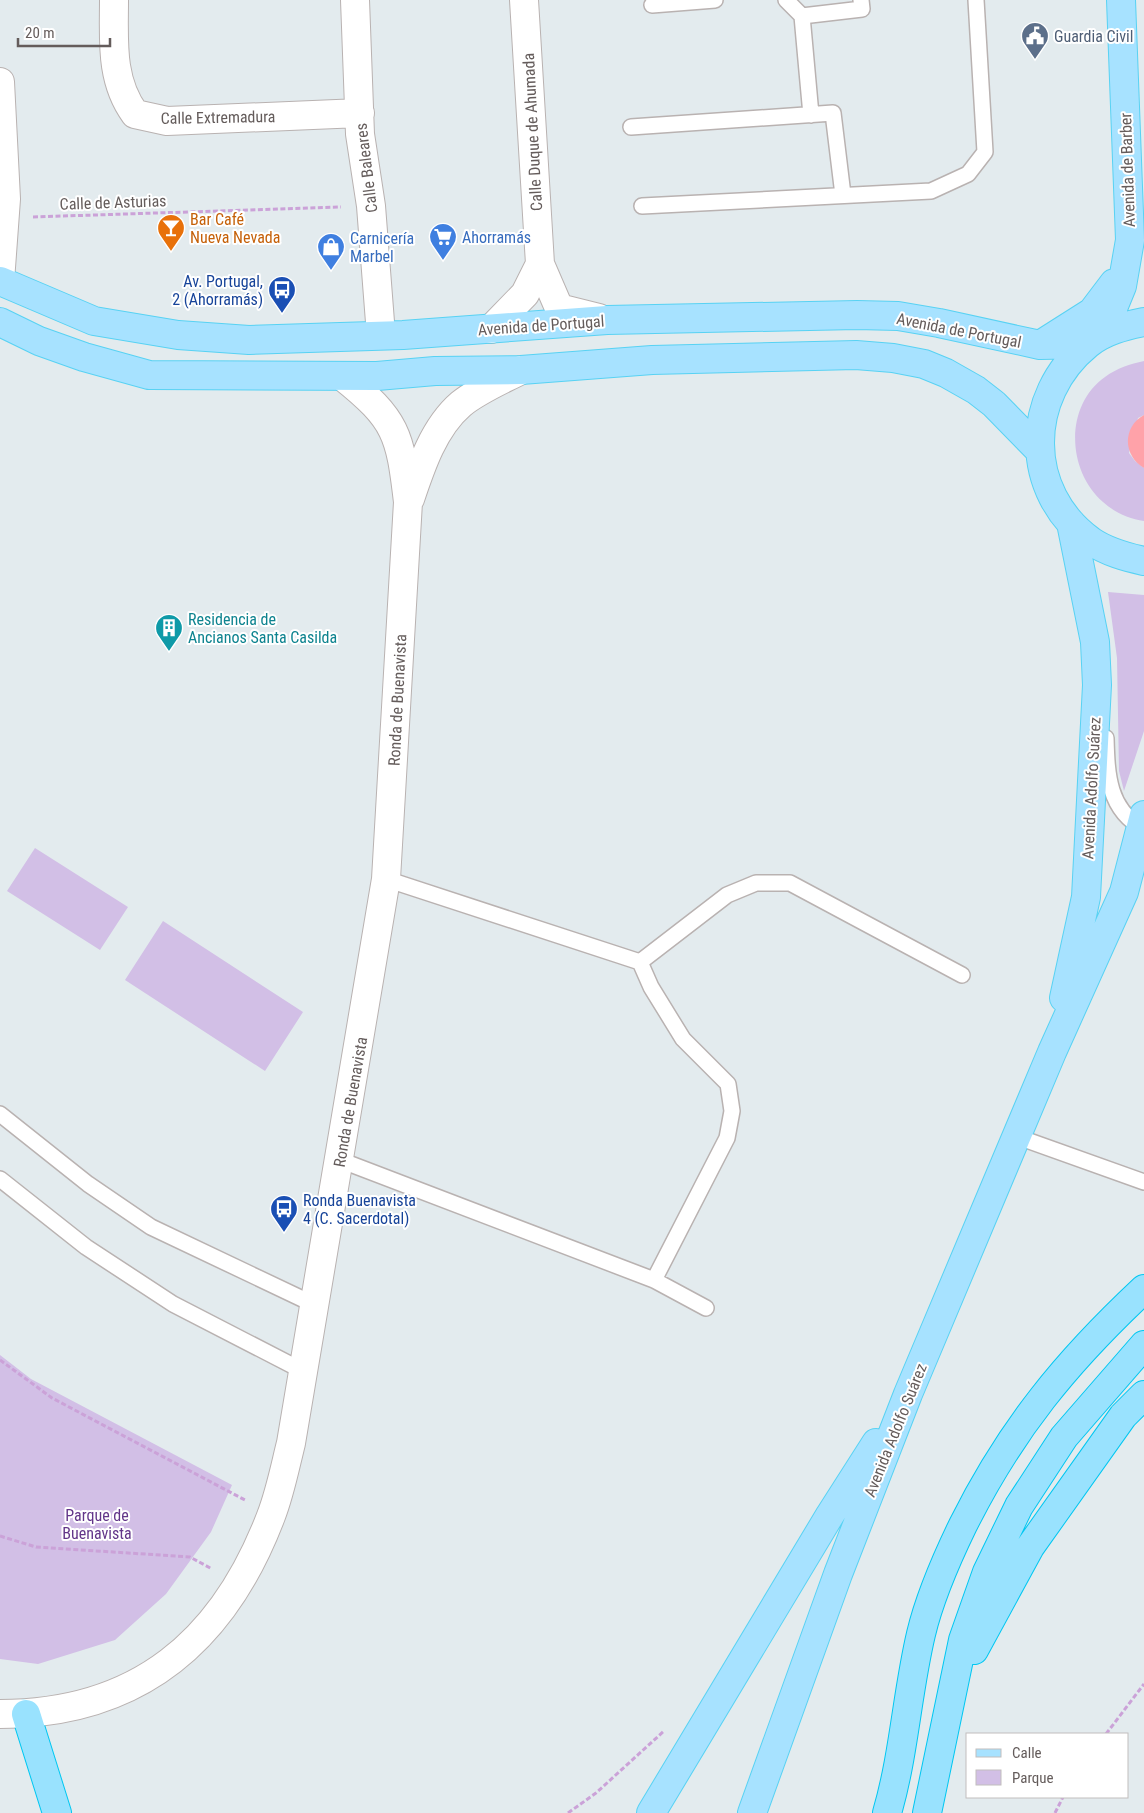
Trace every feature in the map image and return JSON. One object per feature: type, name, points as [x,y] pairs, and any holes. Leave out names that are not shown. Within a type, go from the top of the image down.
[{"type":"highway","points":[[887,1813],[921,1634],[948,1556],[988,1477],[1021,1425],[1099,1331],[1144,1289]]},
{"type":"highway","points":[[927,1813],[951,1693],[964,1640],[987,1572],[1019,1506],[1064,1437],[1144,1345]]},
{"type":"highway","points":[[951,1693],[1030,1547],[1123,1416],[1144,1395]]},
{"type":"highway","points":[[13,1714],[56,1813]]},
{"type":"main road","name":"Avenida de Barber","points":[[1095,340],[1120,292],[1130,240],[1121,0]]},
{"type":"main road","points":[[1040,345],[1092,312],[1111,288],[1128,257]]},
{"type":"main road","name":"Avenida de Portugal","points":[[0,281],[94,321],[178,335],[249,340],[381,336],[607,320],[856,315],[898,316],[1040,345],[1095,340]]},
{"type":"main road","points":[[0,322],[39,341],[84,357],[149,375],[342,376],[521,370],[652,360],[856,356],[893,358],[932,367],[976,390],[1007,416],[1040,452]]},
{"type":"main road","points":[[1144,322],[1124,326],[1095,340],[1066,365],[1050,391],[1041,420],[1040,452],[1045,477],[1055,501],[1071,523],[1100,546],[1116,554],[1144,561]]},
{"type":"main road","name":"Avenida Adolfo Suárez","points":[[1052,1052],[1086,897],[1097,685],[1095,642],[1071,523]]},
{"type":"main road","name":"Avenida Adolfo Suárez","points":[[752,1813],[834,1584],[908,1394],[1018,1137],[1052,1052],[1124,892],[1143,824]]},
{"type":"main road","points":[[650,1808],[830,1515],[908,1394]]},
{"type":"street","name":"Calle Extremadura","points":[[114,0],[114,61],[119,86],[126,102],[135,114],[167,121],[360,113]]},
{"type":"street","name":"Calle Baleares","points":[[355,0],[360,134],[371,206],[381,336]]},
{"type":"street","name":"Calle Duque de Ahumada","points":[[524,0],[540,264],[559,308],[607,320]]},
{"type":"street","points":[[0,82],[5,218],[0,281]]},
{"type":"street","points":[[491,329],[525,294],[540,264]]},
{"type":"street","name":"Ronda de Buenavista","points":[[408,502],[421,467],[437,433],[460,404],[521,370]]},
{"type":"street","name":"Ronda de Buenavista","points":[[13,1714],[71,1707],[118,1692],[163,1669],[192,1645],[212,1623],[238,1584],[261,1540],[272,1514],[291,1443],[386,879],[408,502],[402,453],[392,425],[373,400],[342,376]]},
{"type":"lane","points":[[652,5],[715,0]]},
{"type":"lane","points":[[786,0],[802,16],[811,115]]},
{"type":"lane","points":[[802,16],[862,9],[861,0]]},
{"type":"lane","points":[[642,206],[931,191],[968,174],[985,152],[976,0]]},
{"type":"lane","points":[[631,127],[832,113],[843,195]]},
{"type":"lane","points":[[1097,685],[1103,705],[1107,755],[1117,806],[1143,824]]},
{"type":"lane","points":[[386,879],[640,962],[651,987],[683,1039],[728,1084],[732,1111],[727,1138],[654,1280]]},
{"type":"lane","points":[[640,962],[728,895],[756,883],[790,883],[962,975]]},
{"type":"lane","points":[[0,1114],[88,1184],[150,1227],[313,1304]]},
{"type":"lane","points":[[1018,1137],[1144,1182]]},
{"type":"lane","points":[[340,1160],[654,1280],[706,1308]]},
{"type":"lane","points":[[0,1179],[86,1247],[173,1304],[303,1371]]},
{"type":"path","name":"Calle de Asturias","points":[[5,218],[371,206]]},
{"type":"path","points":[[0,1360],[52,1398],[272,1514]]},
{"type":"path","points":[[0,1536],[36,1547],[190,1557],[238,1584]]},
{"type":"path","points":[[1107,1733],[1144,1684]]},
{"type":"path","points":[[568,1813],[596,1793],[670,1725]]},
{"type":"path","points":[[1055,1813],[1062,1798]]},
{"type":"green space","points":[[1144,361],[1144,415],[1138,418],[1129,453],[1144,468],[1144,521],[1127,517],[1112,509],[1091,489],[1082,473],[1075,439],[1077,421],[1082,404],[1092,389],[1114,371]]},
{"type":"green space","points":[[1108,592],[1144,595],[1144,731],[1124,791],[1119,771],[1117,658]]},
{"type":"green space","points":[[35,848],[128,907],[100,950],[7,891]]},
{"type":"green space","points":[[163,921],[303,1012],[265,1071],[125,980]]},
{"type":"green space","name":"Parque de Buenavista","points":[[0,1355],[31,1379],[232,1485],[211,1532],[166,1594],[115,1640],[38,1664],[0,1659]]},
{"type":"shaded area","points":[[1144,415],[1144,468],[1132,456],[1128,442],[1132,427]]},
{"type":"place","name":"Guardia Civil","points":[[1035,60]]},
{"type":"place","name":"Bar Café Nueva Nevada","points":[[171,252]]},
{"type":"place","name":"Ahorramás","points":[[443,261]]},
{"type":"place","name":"Carnicería Marbel","points":[[331,271]]},
{"type":"place","name":"Av. Portugal, 2 (Ahorramás)","points":[[282,314]]},
{"type":"place","name":"Residencia de Ancianos Santa Casilda","points":[[169,652]]},
{"type":"place","name":"Ronda Buenavista 4 (C. Sacerdotal)","points":[[284,1233]]}]
